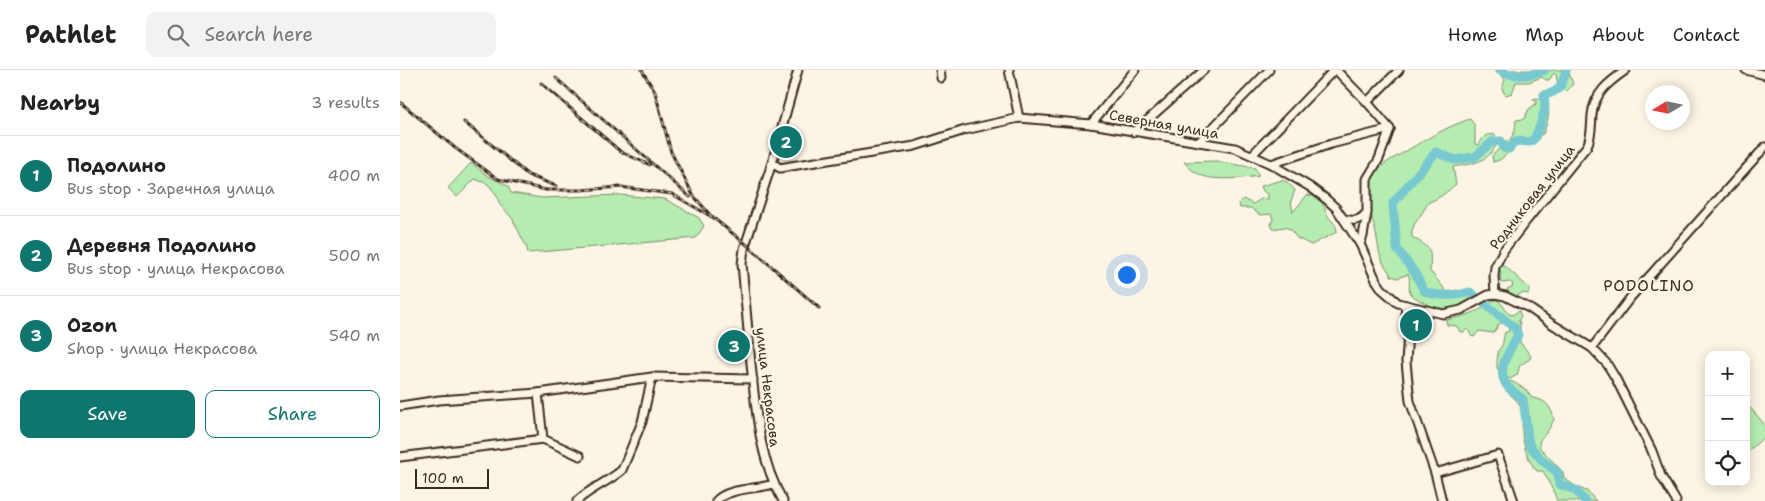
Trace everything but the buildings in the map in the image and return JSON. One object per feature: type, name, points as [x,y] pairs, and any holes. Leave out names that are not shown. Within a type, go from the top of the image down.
[{"type":"street","name":"улица Некрасова","points":[[783,501],[774,484],[763,454],[753,379],[742,264],[744,250],[772,163],[798,70]]},
{"type":"street","points":[[1009,70],[1019,118]]},
{"type":"street","points":[[1092,124],[1135,70]]},
{"type":"street","points":[[1134,132],[1204,70]]},
{"type":"street","points":[[1198,142],[1270,70]]},
{"type":"street","points":[[1252,155],[1335,70],[1367,102],[1390,129]]},
{"type":"street","points":[[1367,102],[1399,70]]},
{"type":"street","name":"Родниковая улица","points":[[1495,294],[1494,276],[1499,259],[1527,220],[1587,146],[1592,132],[1592,116],[1596,98],[1604,88],[1626,70]]},
{"type":"street","points":[[1746,70],[1765,74]]},
{"type":"street","name":"Северная улица","points":[[772,163],[780,168],[916,146],[965,130],[1019,118],[1092,124],[1235,148],[1271,164],[1326,199],[1344,218],[1360,244],[1382,289],[1398,303],[1439,314],[1450,313],[1495,294]]},
{"type":"street","points":[[1271,164],[1330,144],[1390,129]]},
{"type":"street","points":[[1360,244],[1368,212],[1367,179],[1379,159],[1390,129]]},
{"type":"street","points":[[1592,348],[1630,298],[1765,147]]},
{"type":"street","points":[[1344,218],[1362,219],[1368,212]]},
{"type":"street","points":[[1495,294],[1518,302],[1592,348],[1607,364],[1652,451],[1661,476],[1676,501]]},
{"type":"street","points":[[1405,305],[1408,333],[1406,362],[1410,401],[1435,473],[1442,501]]},
{"type":"street","points":[[1407,327],[1421,318],[1423,310]]},
{"type":"street","points":[[577,501],[588,491],[622,470],[642,422],[652,377]]},
{"type":"street","points":[[400,406],[439,400],[538,393],[652,377],[753,379]]},
{"type":"street","points":[[538,393],[543,439]]},
{"type":"street","points":[[400,457],[543,439],[580,456]]},
{"type":"street","points":[[1435,473],[1498,454],[1514,501]]},
{"type":"street","points":[[716,501],[728,493],[774,484]]},
{"type":"green space","points":[[1498,70],[1568,70],[1573,84],[1567,91],[1559,89],[1554,73],[1549,80],[1542,77],[1529,82],[1516,82],[1512,93],[1506,95],[1502,88],[1505,80]]},
{"type":"green space","points":[[1537,98],[1547,103],[1549,111],[1543,134],[1538,136],[1533,143],[1520,144],[1493,162],[1492,156],[1514,133],[1516,120],[1524,119],[1529,109],[1536,104],[1536,101],[1533,99]]},
{"type":"green space","points":[[1470,119],[1475,126],[1475,144],[1479,145],[1485,136],[1495,135],[1497,144],[1493,151],[1484,159],[1453,167],[1456,184],[1437,199],[1429,202],[1412,231],[1412,237],[1429,250],[1430,271],[1447,292],[1457,290],[1471,297],[1472,302],[1447,309],[1426,304],[1410,294],[1408,274],[1398,278],[1391,276],[1380,254],[1368,193],[1372,177],[1387,162],[1438,133]]},
{"type":"green space","points":[[1216,161],[1255,168],[1259,176],[1231,179],[1208,178],[1195,172],[1184,162]]},
{"type":"green space","points":[[471,163],[488,176],[508,186],[511,193],[542,198],[620,195],[665,199],[699,218],[704,226],[696,238],[528,253],[512,218],[500,205],[496,194],[488,184],[475,179],[457,197],[448,188]]},
{"type":"green space","points":[[1282,180],[1295,190],[1291,201],[1293,212],[1307,195],[1319,198],[1328,216],[1336,226],[1337,232],[1311,245],[1297,238],[1290,229],[1284,227],[1273,229],[1271,214],[1260,215],[1251,208],[1240,208],[1239,203],[1243,199],[1253,204],[1263,198],[1268,200],[1268,195],[1261,186]]},
{"type":"green space","points":[[1501,265],[1506,267],[1530,289],[1528,294],[1522,293],[1517,296],[1509,294],[1507,289],[1512,287],[1513,284],[1500,281],[1501,273],[1499,268]]},
{"type":"green space","points":[[1497,300],[1509,314],[1512,315],[1519,311],[1521,316],[1518,321],[1520,322],[1520,342],[1531,356],[1530,359],[1520,365],[1517,375],[1510,379],[1498,371],[1497,368],[1498,351],[1505,332],[1509,332],[1508,325],[1500,323],[1493,333],[1479,331],[1474,337],[1471,336],[1468,329],[1460,332],[1457,326],[1447,325],[1446,320],[1474,312],[1483,308],[1491,301]]},
{"type":"green space","points":[[1511,381],[1525,389],[1532,398],[1541,400],[1549,407],[1554,419],[1540,440],[1540,448],[1563,472],[1564,478],[1578,488],[1587,491],[1596,501],[1557,501],[1543,471],[1537,471],[1528,457],[1522,432],[1522,411],[1519,403],[1506,390],[1505,384]]},
{"type":"green space","points":[[1750,408],[1765,425],[1765,436],[1750,449]]},
{"type":"waterway","points":[[1499,70],[1505,73],[1522,75],[1534,74],[1545,70]]},
{"type":"waterway","points":[[1566,70],[1560,87],[1554,92],[1544,95],[1545,108],[1534,139],[1530,142],[1516,141],[1509,149],[1504,148],[1501,141],[1492,142],[1475,157],[1455,160],[1436,152],[1393,203],[1397,249],[1415,273],[1424,291],[1447,295],[1470,292],[1515,328],[1518,335],[1505,361],[1503,374],[1504,381],[1508,387],[1523,399],[1529,445],[1542,460],[1558,473],[1559,484],[1575,490],[1585,501]]},
{"type":"railway","points":[[642,70],[655,92],[671,152],[693,195],[712,217],[819,308]]},
{"type":"railway","points":[[556,78],[690,197]]},
{"type":"railway","points":[[541,83],[621,152],[650,165]]},
{"type":"railway","points":[[400,102],[455,148],[498,179],[546,190],[620,187],[672,194],[712,217]]},
{"type":"railway","points":[[464,122],[528,175],[556,186]]},
{"type":"place","name":"Деревня Подолино","points":[[786,142]]},
{"type":"place","name":"Подолино","points":[[1416,325]]},
{"type":"place","name":"Ozon","points":[[734,346]]},
{"type":"district","name":"PODOLINO","points":[[1649,285]]}]
